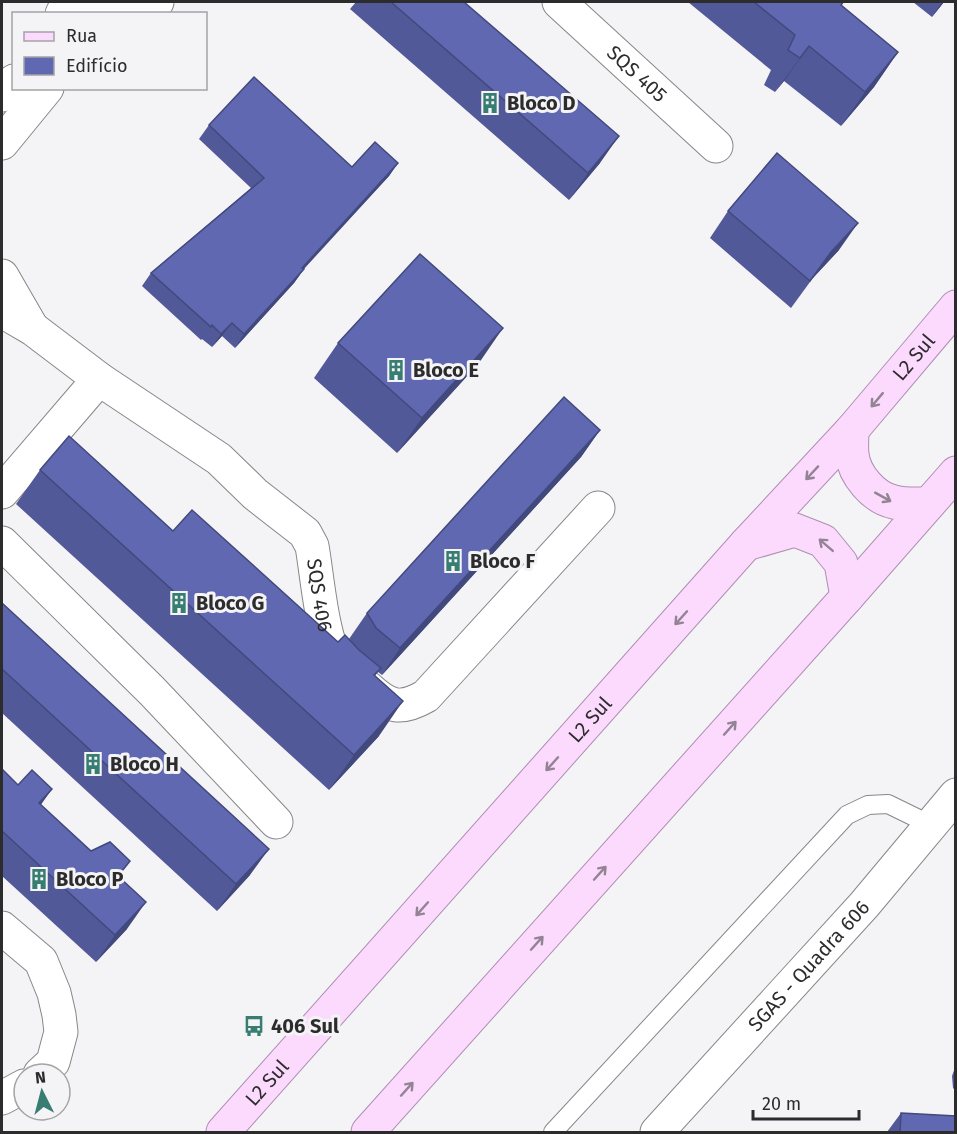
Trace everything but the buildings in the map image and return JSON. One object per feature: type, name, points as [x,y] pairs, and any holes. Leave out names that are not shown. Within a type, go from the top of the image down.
[{"type":"main road","name":"L2 Sul","points":[[223,1132],[746,544],[852,430],[956,307]]},
{"type":"main road","points":[[852,430],[852,456],[857,471],[869,488],[877,495],[893,502],[928,504]]},
{"type":"main road","points":[[368,1132],[956,473]]},
{"type":"main road","points":[[746,544],[795,530],[824,541],[841,563],[847,597]]},
{"type":"street","points":[[93,2],[113,12]]},
{"type":"street","points":[[136,12],[157,2]]},
{"type":"street","name":"SQS 405","points":[[559,2],[716,146]]},
{"type":"street","points":[[2,95],[12,83]]},
{"type":"street","points":[[5,130],[44,90]]},
{"type":"street","name":"SQS 406","points":[[2,276],[33,329]]},
{"type":"street","name":"SQS 406","points":[[2,311],[33,329],[99,379],[219,459],[255,494],[304,533],[312,546],[327,638],[337,660],[383,701],[393,706],[415,702],[426,696],[598,508]]},
{"type":"street","points":[[2,492],[99,379]]},
{"type":"street","points":[[2,543],[152,691],[276,822]]},
{"type":"street","name":"SGAS - Quadra 606","points":[[657,1132],[864,905],[956,795]]},
{"type":"street","points":[[2,928],[40,961],[54,993],[61,1032],[53,1062]]},
{"type":"lane","points":[[553,1132],[847,814],[868,805],[888,804],[931,825]]},
{"type":"place","name":"Bloco D","points":[[490,103]]},
{"type":"place","name":"Bloco E","points":[[396,370]]},
{"type":"place","name":"Bloco F","points":[[453,561]]},
{"type":"place","name":"Bloco G","points":[[179,603]]},
{"type":"place","name":"Bloco H","points":[[93,764]]},
{"type":"place","name":"Bloco P","points":[[39,879]]},
{"type":"place","name":"406 Sul","points":[[254,1026]]}]
